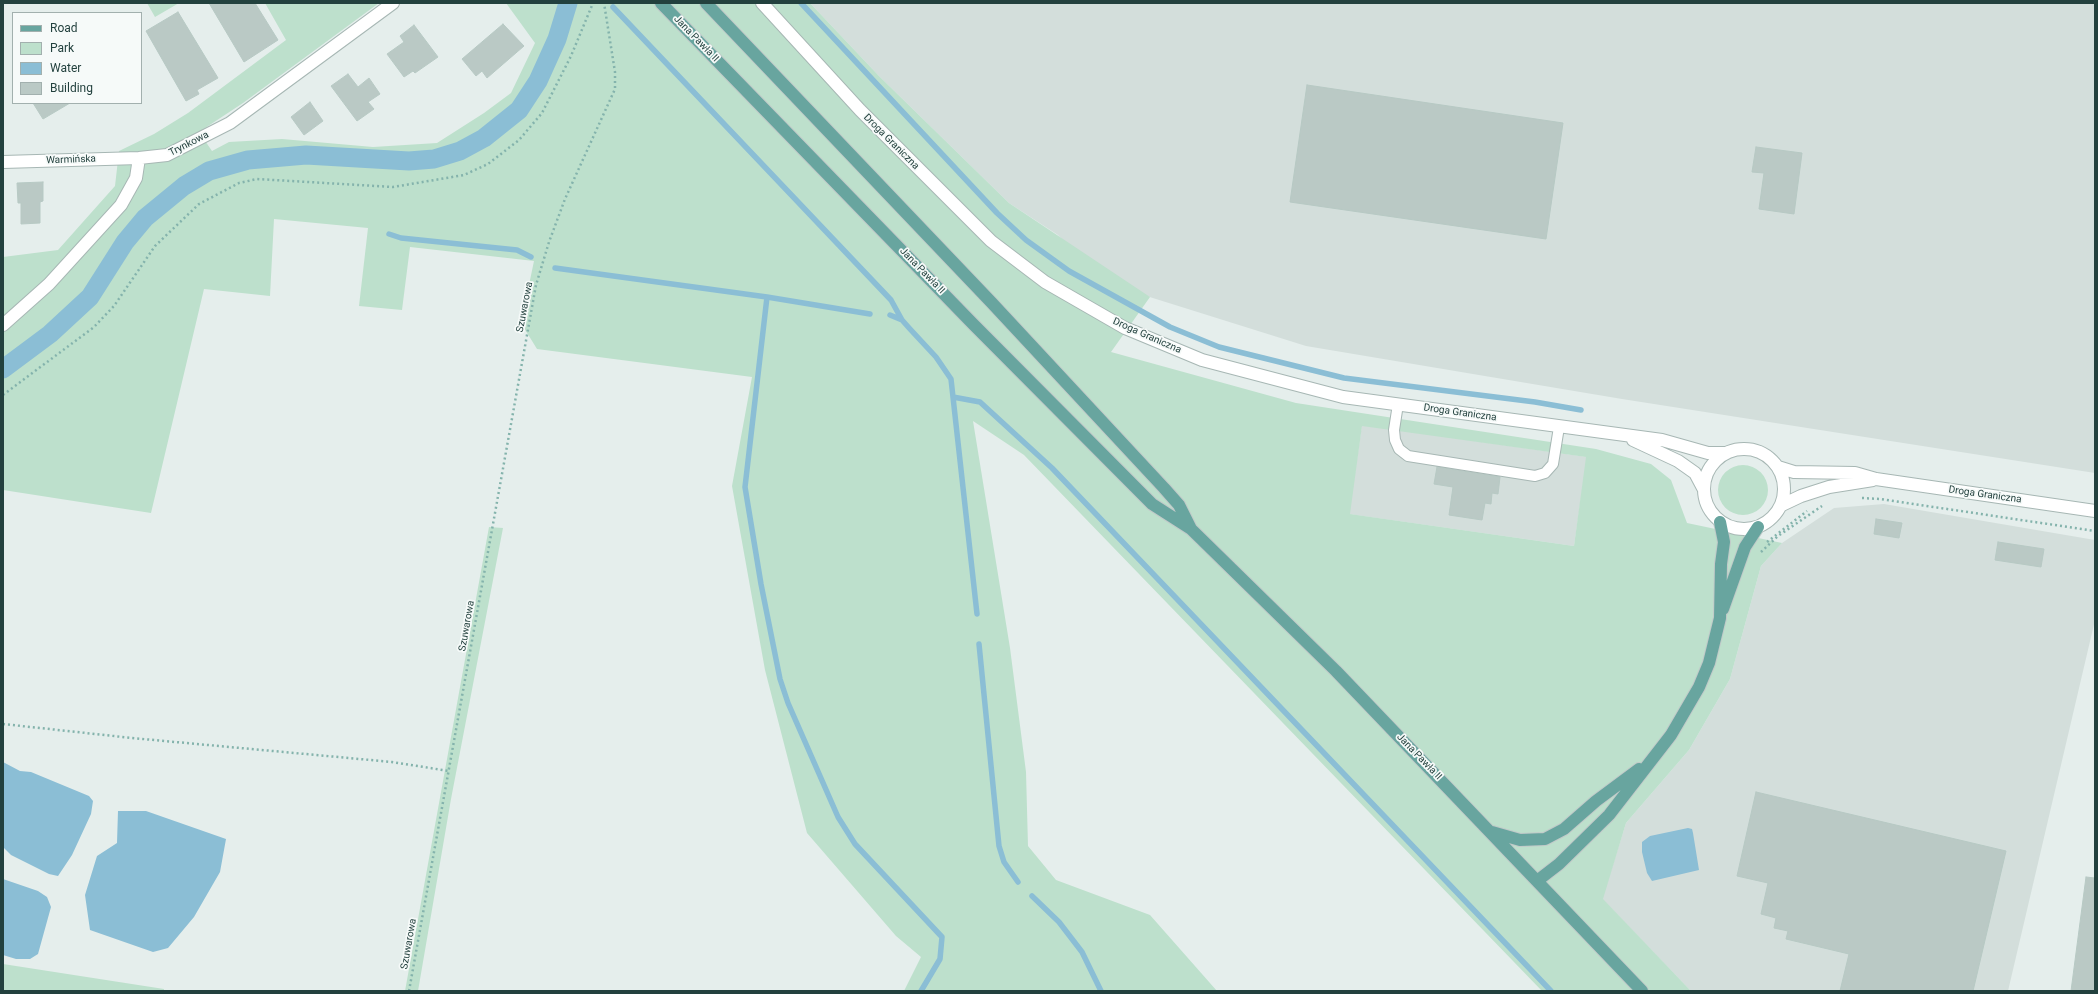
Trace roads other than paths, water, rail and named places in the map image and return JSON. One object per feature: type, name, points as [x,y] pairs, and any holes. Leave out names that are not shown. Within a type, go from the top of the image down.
[{"type":"main road","name":"Jana Pawła II","points":[[661,3],[969,319],[1152,504],[1191,529],[1336,671],[1642,991]]},
{"type":"main road","name":"Jana Pawła II","points":[[706,3],[980,290],[1164,488],[1179,505],[1191,529]]},
{"type":"main road","points":[[1720,522],[1724,542],[1721,564],[1720,618]]},
{"type":"main road","points":[[1537,881],[1559,864],[1609,814],[1671,735],[1699,687],[1709,663],[1720,618],[1745,547],[1758,528]]},
{"type":"main road","points":[[1491,832],[1520,840],[1545,839],[1564,829],[1596,801],[1651,760]]},
{"type":"street","name":"Trynkowa","points":[[139,158],[167,155],[230,123],[393,3]]},
{"type":"street","name":"Droga Graniczna","points":[[762,3],[860,110],[991,241],[1045,282],[1125,328],[1202,360],[1343,397],[1662,440],[1708,453],[1724,454]]},
{"type":"street","name":"Warmińska","points":[[3,162],[139,158]]},
{"type":"street","points":[[3,325],[49,284],[121,204],[136,178],[139,158]]},
{"type":"street","name":"Droga Graniczna","points":[[1625,436],[1678,461],[1695,473],[1703,488]]},
{"type":"street","points":[[1736,449],[1748,449],[1760,452],[1770,458],[1778,467],[1785,485],[1782,505],[1768,522],[1758,528],[1745,530],[1732,528],[1720,522],[1708,507],[1703,488],[1706,474],[1714,462],[1724,454],[1736,449]]},
{"type":"street","name":"Droga Graniczna","points":[[1778,467],[1794,472],[1855,473],[1876,479],[2095,511]]},
{"type":"street","name":"Droga Graniczna","points":[[1782,505],[1801,496],[1829,487],[1876,479]]},
{"type":"lane","points":[[1398,404],[1394,440],[1399,449],[1408,456],[1535,476],[1545,473],[1553,464],[1560,427]]},
{"type":"water","points":[[3,762],[20,771],[31,772],[89,796],[93,801],[91,814],[72,855],[58,876],[49,874],[11,855],[3,847]]},
{"type":"water","points":[[118,811],[146,811],[226,839],[220,872],[194,917],[168,948],[153,952],[90,930],[85,895],[97,856],[117,843]]},
{"type":"water","points":[[1688,828],[1692,829],[1699,870],[1652,881],[1647,873],[1642,852],[1642,842],[1650,836]]},
{"type":"water","points":[[3,879],[38,891],[47,897],[51,907],[38,954],[30,959],[16,959],[3,955]]},
{"type":"waterway","points":[[3,369],[50,334],[90,297],[125,242],[145,218],[184,186],[209,171],[248,160],[306,155],[409,161],[434,159],[460,151],[484,138],[519,110],[538,81],[557,39],[568,3]]},
{"type":"waterway","points":[[801,3],[997,213],[1026,240],[1069,271],[1170,327],[1219,347],[1344,378],[1535,402],[1581,410]]},
{"type":"waterway","points":[[613,7],[891,300],[902,320]]},
{"type":"waterway","points":[[389,234],[401,238],[517,250],[531,257]]},
{"type":"waterway","points":[[555,268],[767,297],[745,487],[761,584],[780,679],[788,703],[838,817],[855,844],[942,937],[940,959],[921,991]]},
{"type":"waterway","points":[[767,297],[870,314]]},
{"type":"waterway","points":[[890,315],[902,320],[936,357],[951,379],[977,614]]},
{"type":"waterway","points":[[953,397],[980,402],[1052,468],[1551,991]]},
{"type":"waterway","points":[[979,644],[999,846],[1004,862],[1018,882]]},
{"type":"waterway","points":[[1032,896],[1059,922],[1082,952],[1101,991]]}]
